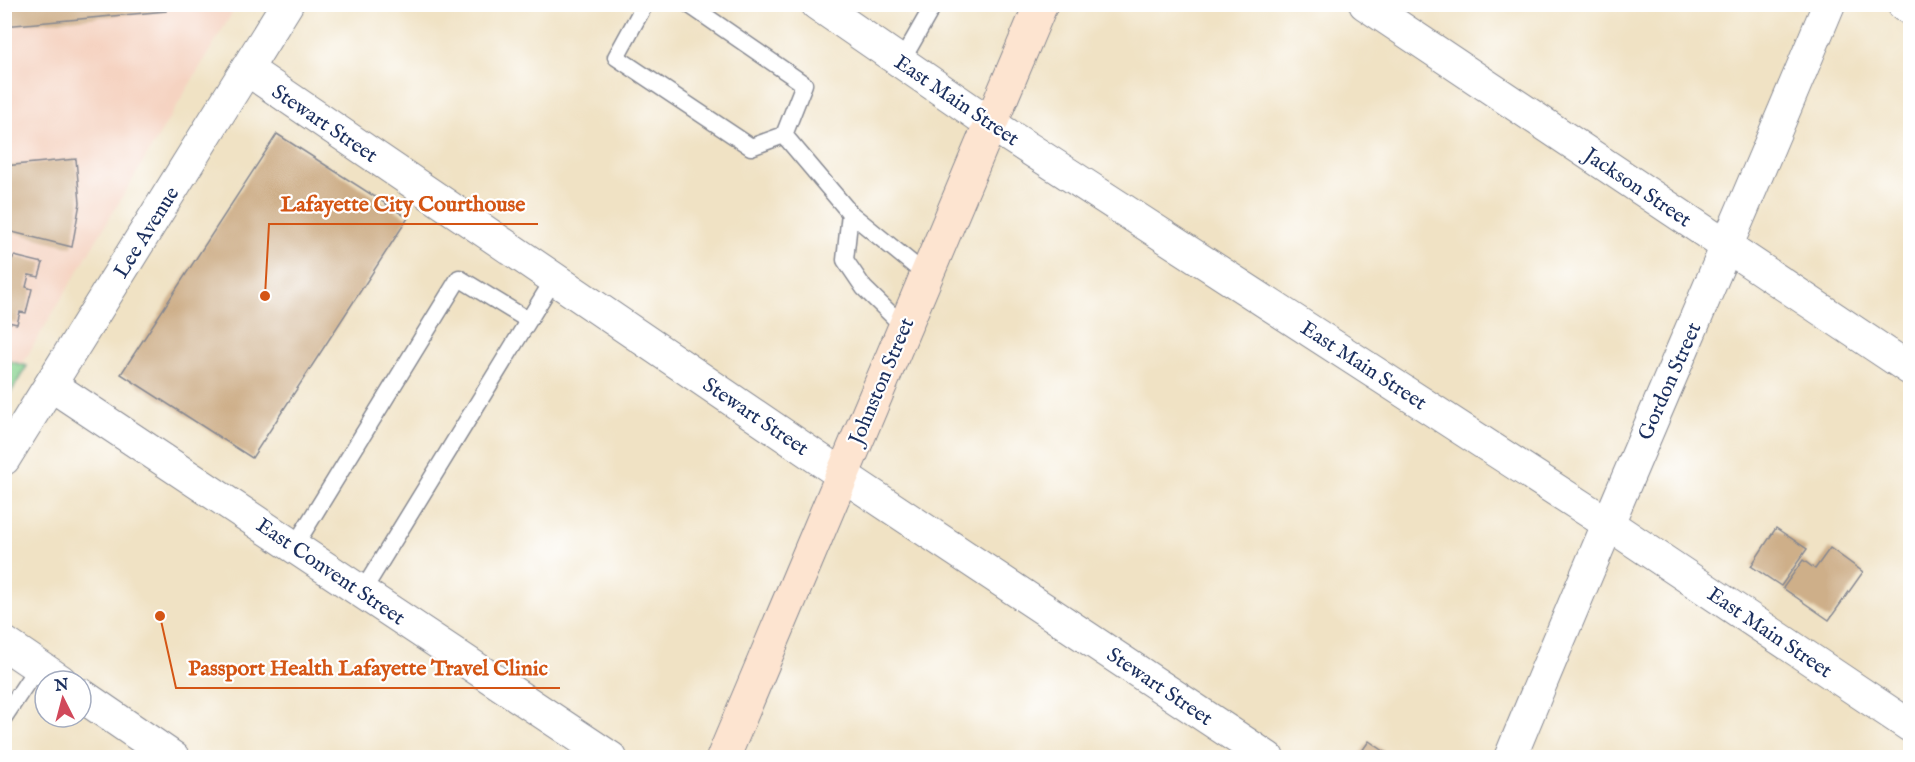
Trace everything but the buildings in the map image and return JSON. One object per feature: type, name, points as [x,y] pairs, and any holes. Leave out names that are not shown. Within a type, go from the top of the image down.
[{"type":"main road","name":"Johnston Street","points":[[723,758],[1041,4]]},
{"type":"street","name":"Lee Avenue","points":[[4,459],[287,4]]},
{"type":"street","name":"East Main Street","points":[[817,4],[991,124],[1607,523],[1911,726]]},
{"type":"street","name":"Jackson Street","points":[[1365,4],[1911,369]]},
{"type":"street","name":"Gordon Street","points":[[1510,758],[1607,523],[1829,4]]},
{"type":"street","points":[[1903,4],[1911,9]]},
{"type":"street","name":"Stewart Street","points":[[248,70],[841,474],[1268,758]]},
{"type":"street","name":"East Convent Street","points":[[51,385],[611,758]]},
{"type":"street","points":[[4,643],[42,669]]},
{"type":"street","points":[[93,703],[173,758]]},
{"type":"lane","points":[[645,4],[616,57],[751,147],[784,135],[804,84],[688,4]]},
{"type":"lane","points":[[901,62],[934,4]]},
{"type":"lane","points":[[784,135],[850,213],[926,275]]},
{"type":"lane","points":[[850,213],[845,260],[864,288],[904,327]]},
{"type":"lane","points":[[294,547],[459,278],[528,320]]},
{"type":"lane","points":[[362,592],[554,279]]},
{"type":"lane","points":[[4,717],[33,689]]},
{"type":"shaded area","points":[[5,5],[237,5],[5,393]]},
{"type":"green space","points":[[4,360],[27,366],[5,402]]},
{"type":"place","name":"Lafayette City Courthouse","points":[[265,296]]},
{"type":"place","name":"Passport Health Lafayette Travel Clinic","points":[[160,616]]}]
